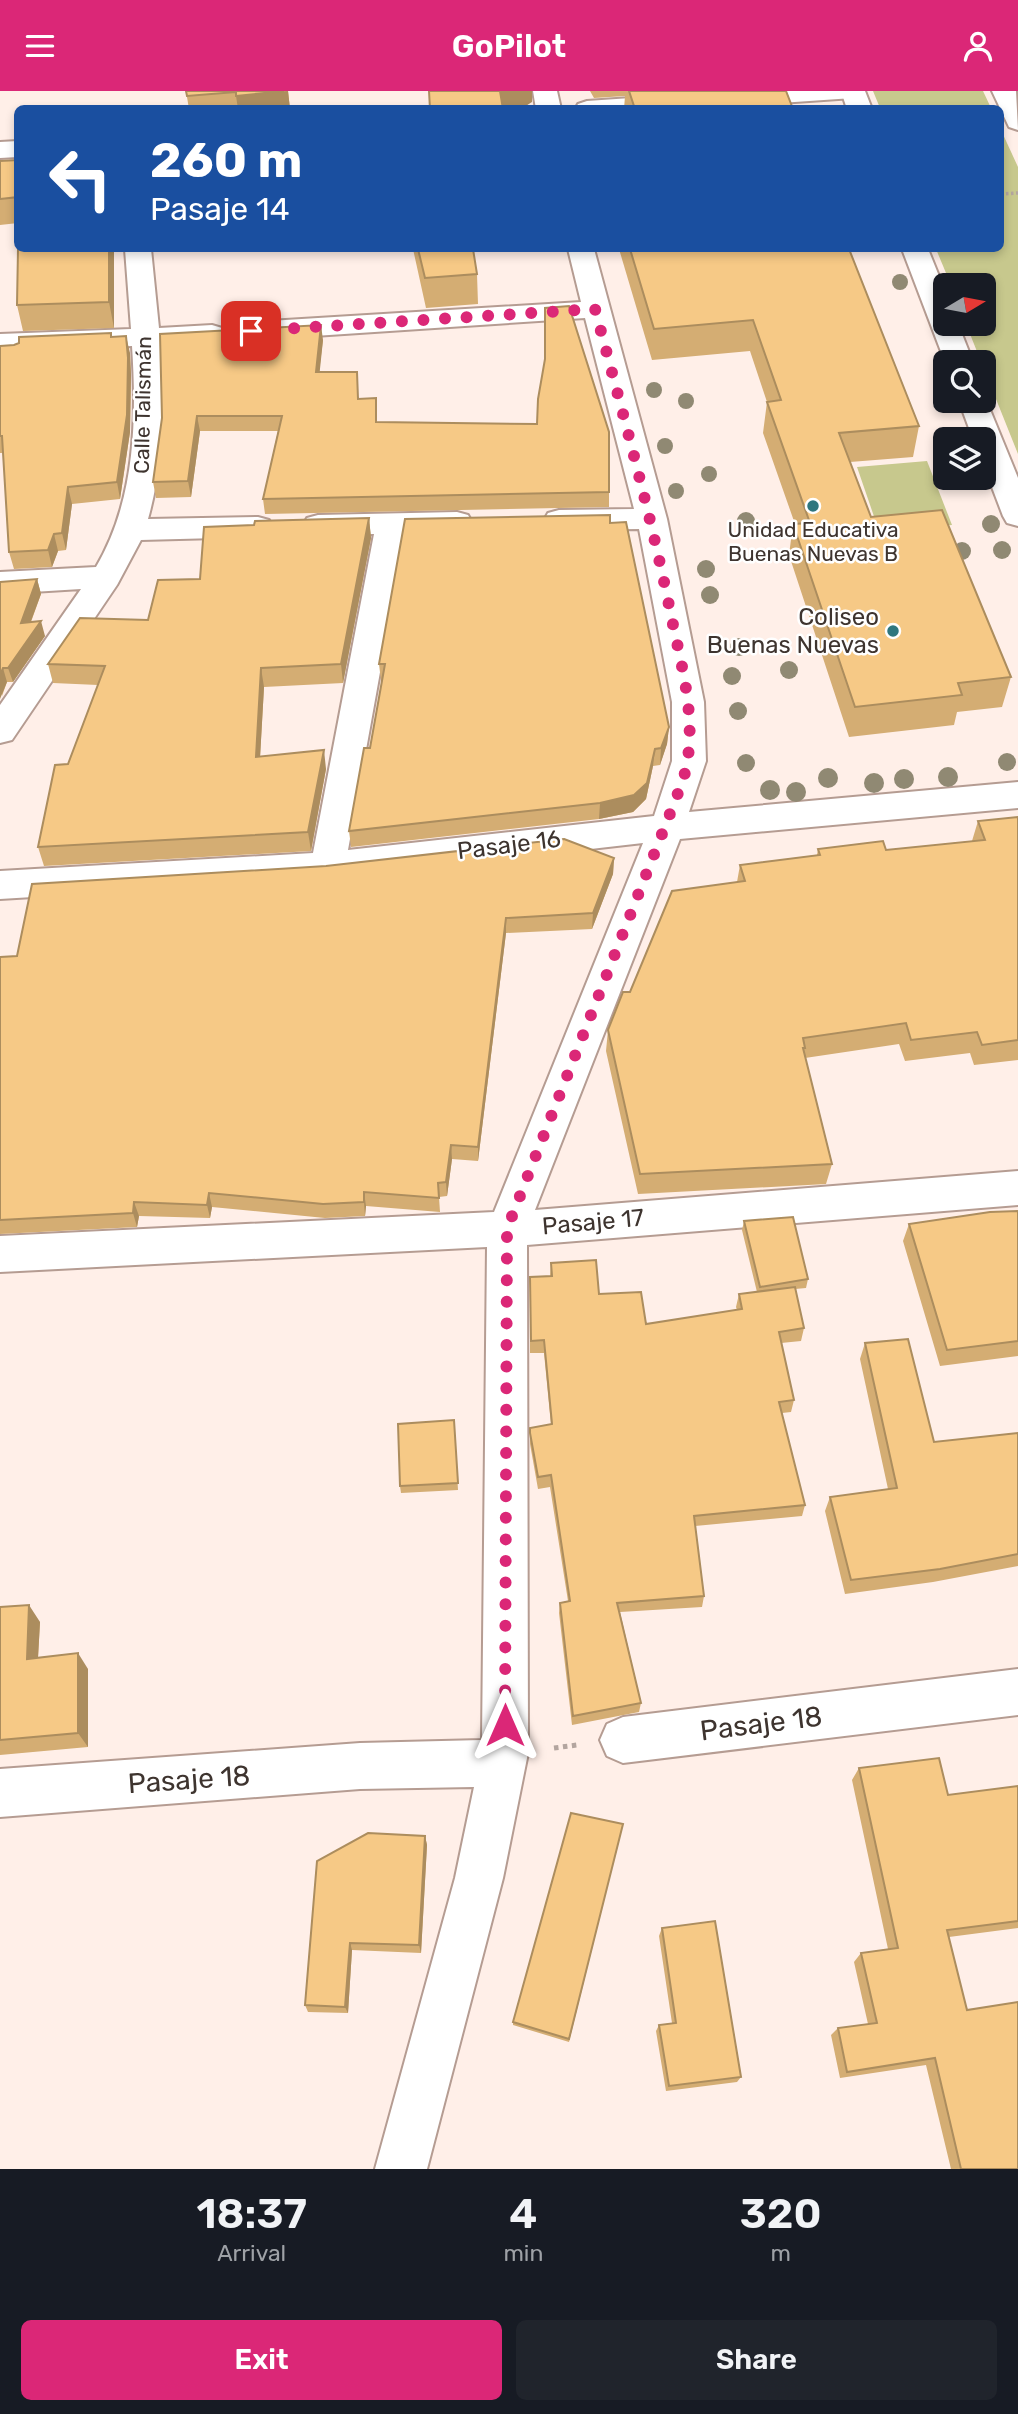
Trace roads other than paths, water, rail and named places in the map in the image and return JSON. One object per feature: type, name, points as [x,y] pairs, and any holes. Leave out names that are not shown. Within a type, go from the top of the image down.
[{"type":"street","points":[[643,105],[853,91]]},
{"type":"street","points":[[1010,96],[1018,122]]},
{"type":"street","name":"Calle Talismán","points":[[0,731],[106,577],[130,530],[144,474],[147,419],[145,338],[138,252]]},
{"type":"street","points":[[401,2169],[480,1878],[504,1758],[507,1229],[667,827],[689,761],[688,702],[652,519],[582,252]]},
{"type":"street","points":[[916,252],[953,350]]},
{"type":"street","points":[[0,343],[145,338],[595,309]]},
{"type":"street","points":[[978,413],[1018,516]]},
{"type":"street","points":[[528,521],[652,519]]},
{"type":"street","points":[[130,530],[487,522]]},
{"type":"street","points":[[328,866],[391,524]]},
{"type":"street","points":[[0,583],[106,577]]},
{"type":"street","name":"Pasaje 16","points":[[0,885],[328,866],[667,827],[1018,795]]},
{"type":"street","name":"Pasaje 17","points":[[0,1254],[507,1229],[1018,1188]]},
{"type":"street","name":"Pasaje 18","points":[[623,1740],[1018,1692]]},
{"type":"street","name":"Pasaje 18","points":[[0,1793],[504,1758]]},
{"type":"place","name":"Unidad Educativa Buenas Nuevas B","points":[[813,506]]},
{"type":"place","name":"Coliseo Buenas Nuevas","points":[[893,631]]}]
